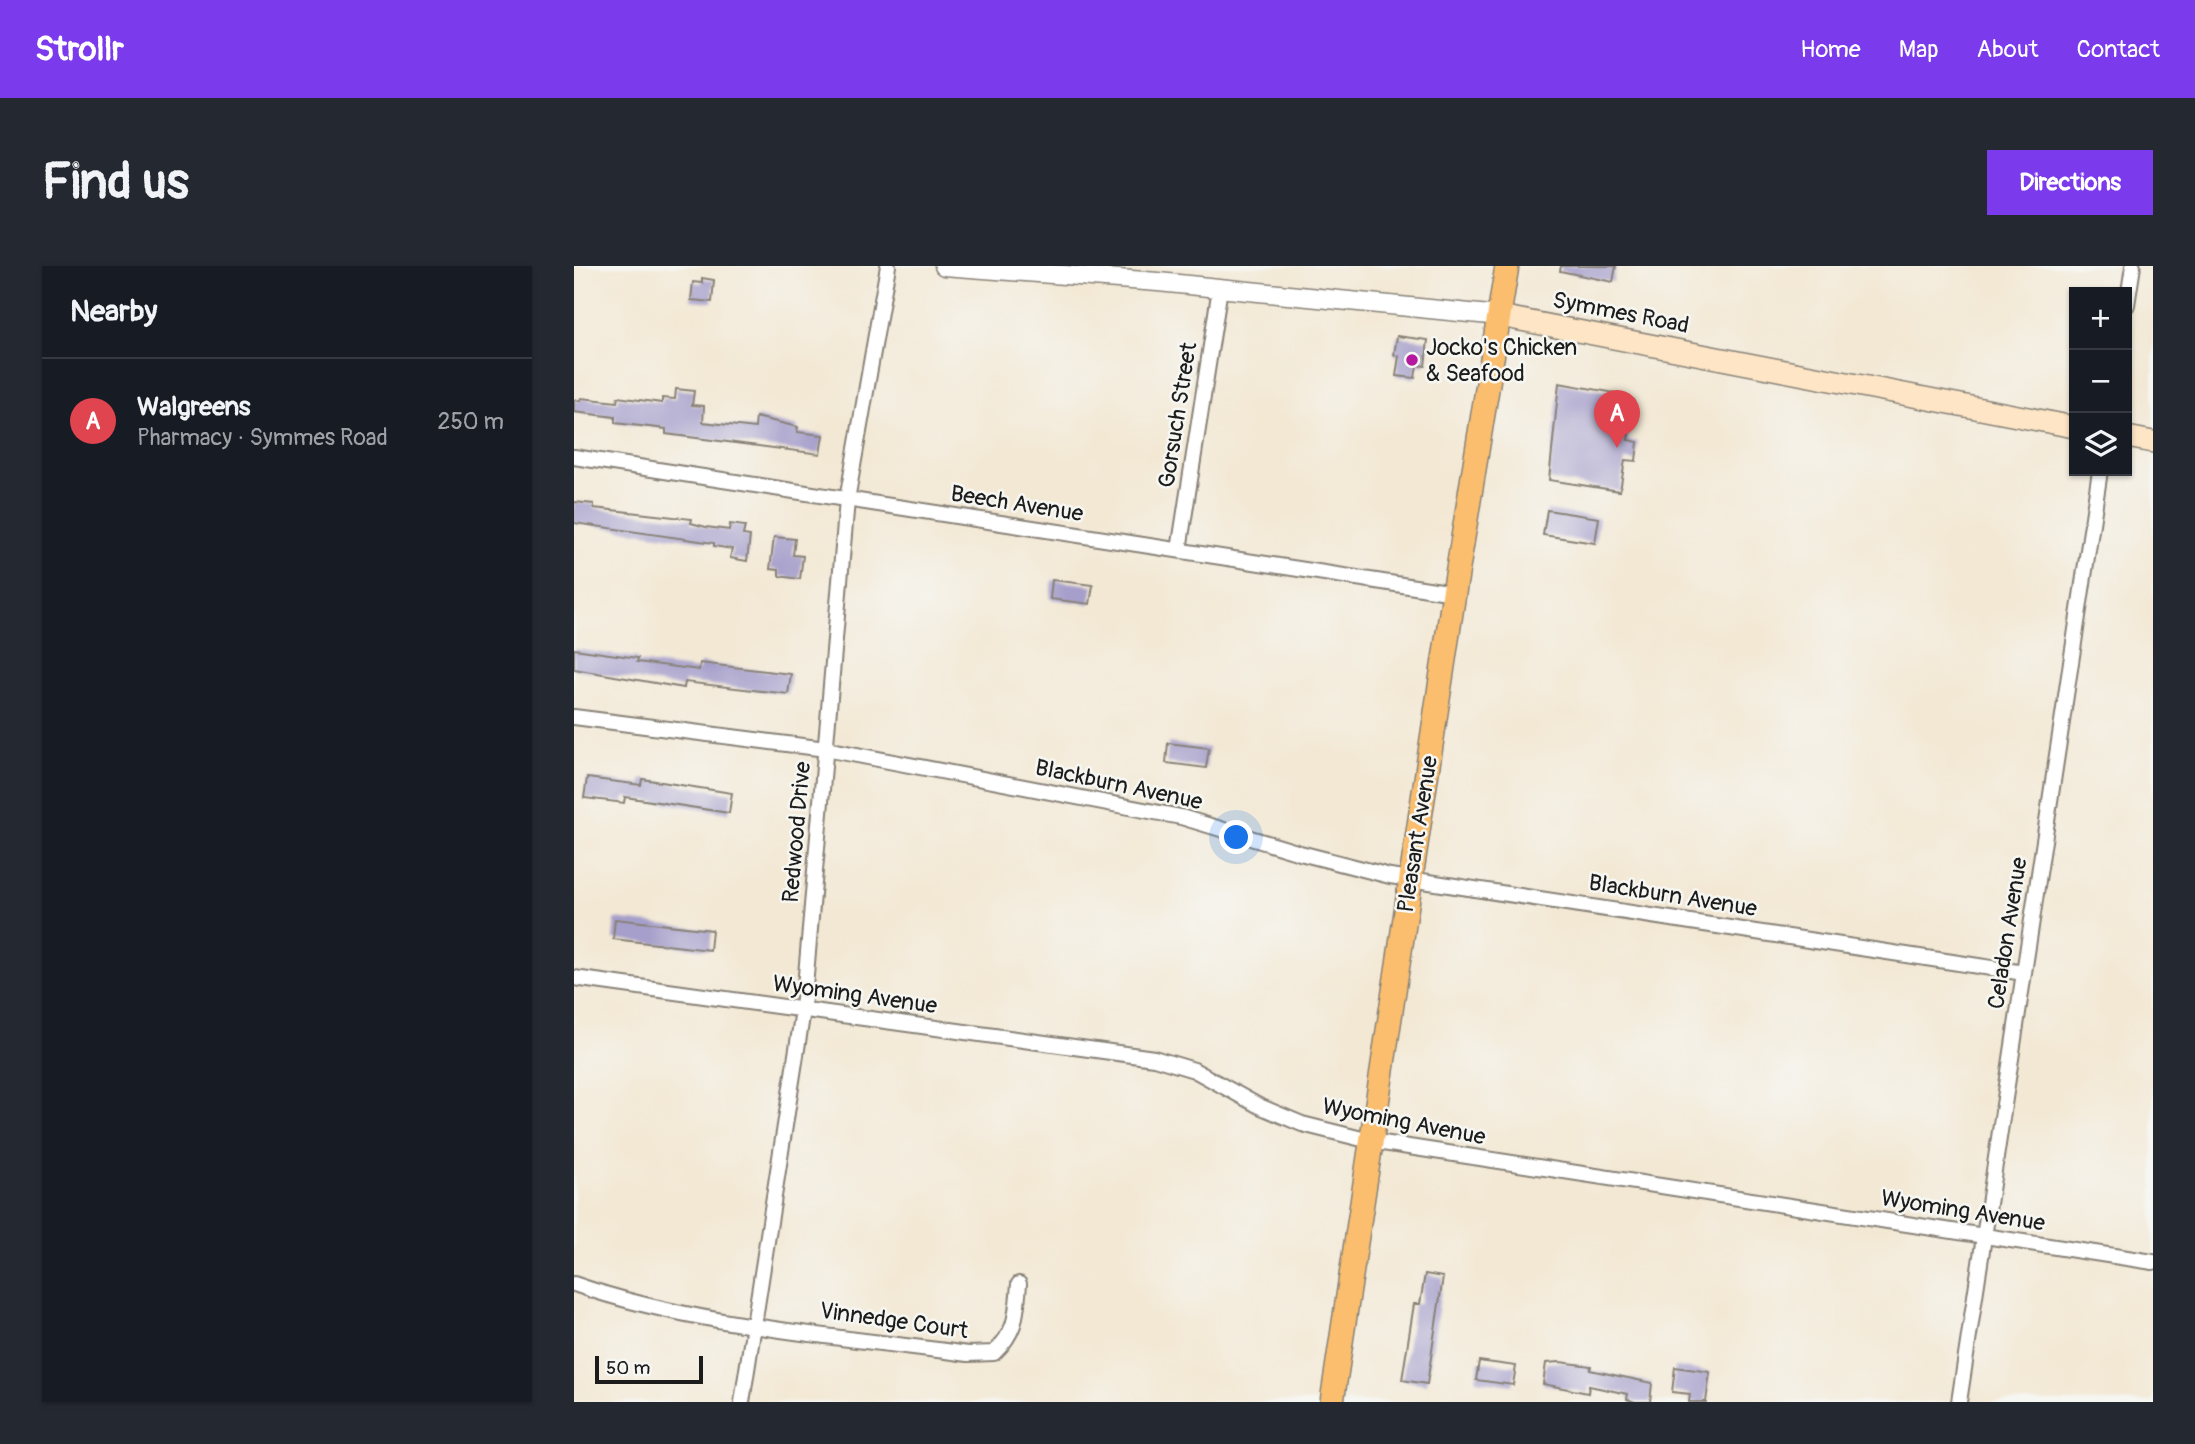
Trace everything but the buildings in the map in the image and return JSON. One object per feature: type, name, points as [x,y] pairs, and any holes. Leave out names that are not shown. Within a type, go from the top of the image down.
[{"type":"main road","name":"Pleasant Avenue","points":[[1332,1402],[1454,593],[1507,266]]},
{"type":"main road","name":"Symmes Road","points":[[1500,316],[2069,426]]},
{"type":"main road","points":[[2132,438],[2153,442]]},
{"type":"street","name":"Redwood Drive","points":[[742,1402],[803,1010],[847,500],[888,266]]},
{"type":"street","name":"Symmes Road","points":[[944,266],[1220,288],[1500,316]]},
{"type":"street","points":[[2130,287],[2133,266]]},
{"type":"street","name":"Gorsuch Street","points":[[1179,550],[1220,288]]},
{"type":"street","name":"Beech Avenue","points":[[574,457],[1454,593]]},
{"type":"street","name":"Celadon Avenue","points":[[1959,1402],[2098,476]]},
{"type":"street","name":"Blackburn Avenue","points":[[574,716],[826,749],[1181,817],[1300,853],[1390,876],[1411,877],[2024,973]]},
{"type":"street","name":"Wyoming Avenue","points":[[574,978],[1154,1058],[1194,1070],[1259,1106],[1302,1124],[1370,1141],[2153,1262]]},
{"type":"street","points":[[574,1284],[610,1297],[683,1314],[755,1324]]},
{"type":"street","name":"Vinnedge Court","points":[[755,1324],[968,1354],[993,1353],[1009,1338],[1016,1315],[1019,1284]]},
{"type":"place","name":"Jocko's Chicken & Seafood","points":[[1412,360]]},
{"type":"place","name":"Walgreens","points":[[1617,448]]}]
